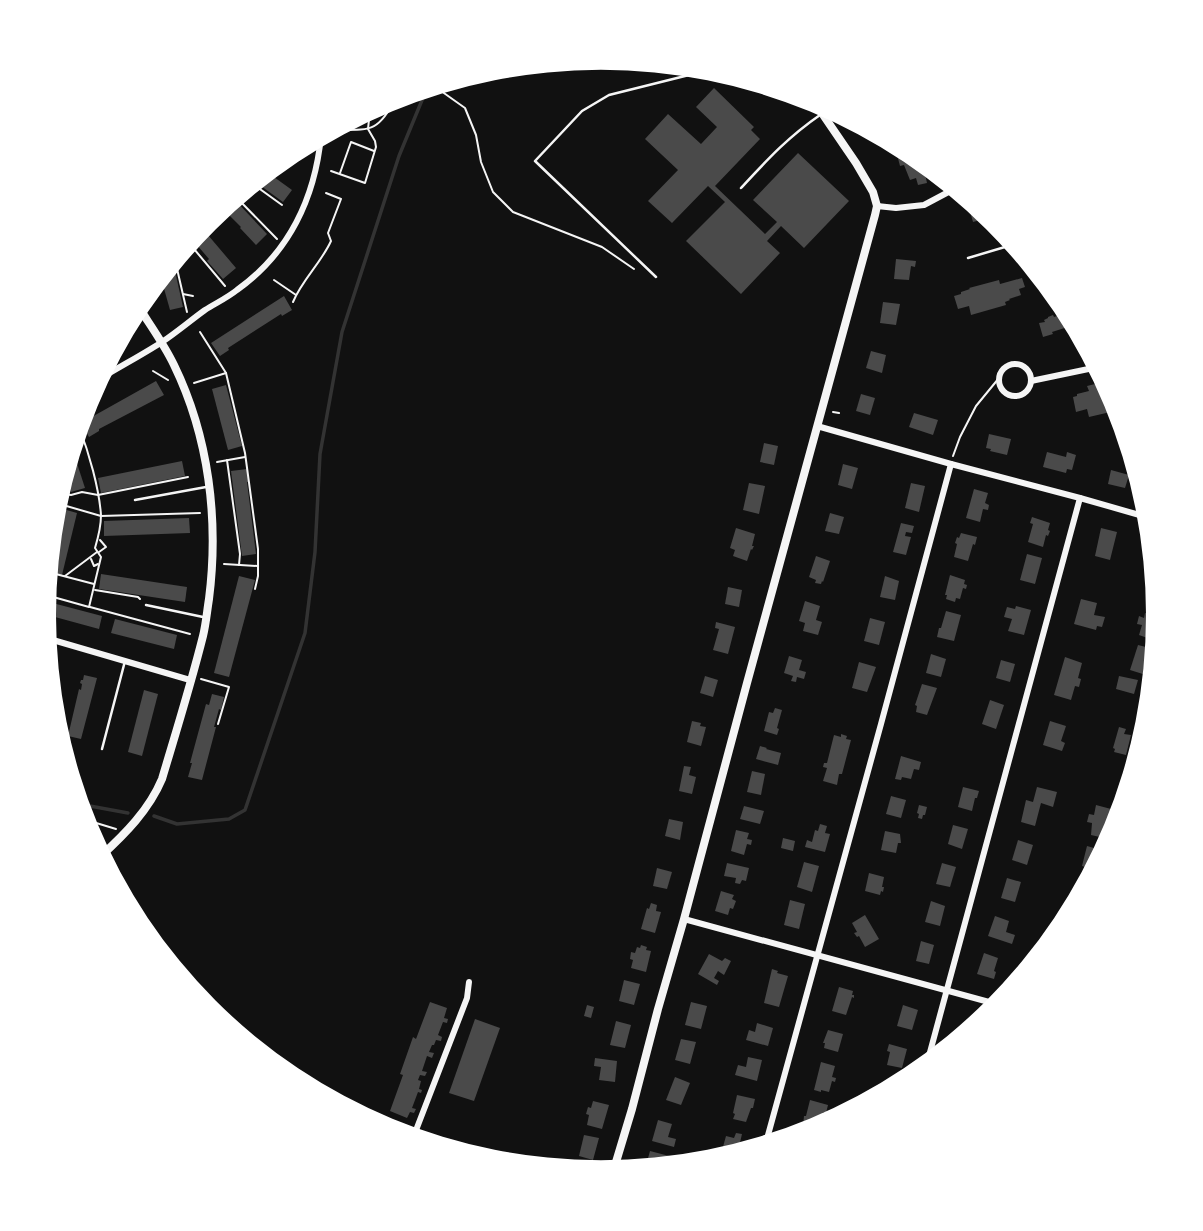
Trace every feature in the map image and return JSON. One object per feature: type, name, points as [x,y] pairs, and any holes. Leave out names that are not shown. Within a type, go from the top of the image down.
[{"type":"street","points":[[617,1161],[872,231],[877,206],[873,192],[826,119]]},
{"type":"street","points":[[114,370],[237,290],[278,253],[293,229],[310,190],[319,149]]},
{"type":"street","points":[[877,206],[896,208],[924,205],[946,193]]},
{"type":"street","points":[[109,849],[126,832],[158,788],[204,634],[212,569],[213,523],[201,439],[174,365],[145,317]]},
{"type":"street","points":[[1013,365],[1025,368],[1031,381],[1027,391],[1012,396],[1003,390],[999,378],[1003,370],[1013,365]]},
{"type":"street","points":[[1031,381],[1088,369]]},
{"type":"street","points":[[817,426],[1138,515]]},
{"type":"street","points":[[768,1135],[951,464]]},
{"type":"street","points":[[930,1051],[1080,498]]},
{"type":"street","points":[[57,641],[190,680]]},
{"type":"street","points":[[684,919],[986,1001]]},
{"type":"street","points":[[417,1128],[467,998],[469,982]]},
{"type":"lane","points":[[656,277],[535,161],[582,111],[609,95],[683,76]]},
{"type":"lane","points":[[741,188],[779,147],[818,116]]},
{"type":"lane","points":[[968,258],[1004,247]]},
{"type":"lane","points":[[135,500],[209,486]]},
{"type":"lane","points":[[146,605],[206,617]]},
{"type":"lane","points":[[102,748],[125,661]]},
{"type":"path","points":[[445,94],[465,108],[493,192],[513,212],[602,247],[633,269],[642,264]]},
{"type":"path","points":[[354,129],[374,128],[387,115]]},
{"type":"path","points":[[331,170],[365,183],[376,147],[368,129],[369,122]]},
{"type":"path","points":[[340,174],[351,142],[375,151]]},
{"type":"path","points":[[261,190],[282,205]]},
{"type":"path","points":[[293,302],[324,257],[331,241],[328,233],[341,198],[326,193]]},
{"type":"path","points":[[243,204],[277,240]]},
{"type":"path","points":[[196,251],[228,289]]},
{"type":"path","points":[[178,272],[188,313]]},
{"type":"path","points":[[274,280],[296,295]]},
{"type":"path","points":[[183,295],[193,296]]},
{"type":"path","points":[[200,332],[226,373],[246,457],[258,549],[255,589]]},
{"type":"path","points":[[153,371],[169,380]]},
{"type":"path","points":[[194,383],[226,373]]},
{"type":"path","points":[[951,464],[960,437],[976,406],[999,378]]},
{"type":"path","points":[[833,412],[839,413]]},
{"type":"path","points":[[84,442],[101,516],[95,548],[101,557],[89,607]]},
{"type":"path","points":[[217,462],[246,457]]},
{"type":"path","points":[[227,460],[240,554],[239,565]]},
{"type":"path","points":[[70,495],[82,492],[98,495],[188,477]]},
{"type":"path","points":[[67,507],[101,516],[201,513]]},
{"type":"path","points":[[64,576],[106,547],[98,538]]},
{"type":"path","points":[[90,557],[94,565],[99,564]]},
{"type":"path","points":[[224,564],[258,566]]},
{"type":"path","points":[[58,574],[95,584]]},
{"type":"path","points":[[93,590],[138,597],[146,605]]},
{"type":"path","points":[[57,598],[190,634]]},
{"type":"path","points":[[200,678],[229,687],[218,724]]},
{"type":"path","points":[[98,823],[126,832]]},
{"type":"building","points":[[714,88],[754,127],[751,130],[760,139],[715,186],[765,234],[777,222],[753,200],[798,153],[849,201],[804,248],[781,226],[767,241],[780,253],[741,294],[686,241],[725,202],[708,186],[672,223],[648,201],[678,170],[645,139],[668,114],[701,144],[717,127],[696,107]]},
{"type":"building","points":[[898,158],[926,177],[927,183],[918,185],[916,178],[910,180],[904,165],[900,166]]},
{"type":"building","points":[[276,178],[292,190],[283,202],[263,188]]},
{"type":"building","points":[[241,206],[267,234],[256,245],[230,216]]},
{"type":"building","points":[[209,237],[236,268],[223,279],[207,261],[209,259],[199,248]]},
{"type":"building","points":[[896,259],[916,261],[915,267],[911,266],[909,280],[894,279]]},
{"type":"building","points":[[176,275],[183,307],[170,310],[164,290]]},
{"type":"building","points":[[1022,278],[1025,287],[1019,289],[1021,295],[1009,299],[1005,302],[1006,305],[971,315],[969,306],[958,309],[954,296],[969,288],[999,280],[1000,284]]},
{"type":"building","points":[[284,296],[292,310],[282,316],[281,314],[220,356],[211,343]]},
{"type":"building","points":[[883,302],[900,304],[896,325],[880,323]]},
{"type":"building","points":[[1053,315],[1057,316],[1065,328],[1043,337],[1039,323],[1045,322],[1044,320]]},
{"type":"building","points":[[871,351],[886,355],[882,373],[866,368]]},
{"type":"building","points":[[156,381],[164,395],[89,437],[87,434],[95,415]]},
{"type":"building","points":[[1095,384],[1107,413],[1089,417],[1087,409],[1076,412],[1073,397],[1089,391],[1087,386]]},
{"type":"building","points":[[226,385],[242,446],[228,450],[212,389]]},
{"type":"building","points":[[861,394],[875,398],[870,415],[856,411]]},
{"type":"building","points":[[914,413],[938,420],[933,435],[909,427]]},
{"type":"building","points":[[989,434],[1011,439],[1007,455],[986,448]]},
{"type":"building","points":[[764,443],[778,446],[774,465],[760,462]]},
{"type":"building","points":[[1047,452],[1066,457],[1067,452],[1076,455],[1072,470],[1067,469],[1066,473],[1043,467]]},
{"type":"building","points":[[182,461],[185,476],[101,493],[98,478]]},
{"type":"building","points":[[843,464],[858,468],[852,489],[838,485]]},
{"type":"building","points":[[78,465],[85,488],[71,491]]},
{"type":"building","points":[[247,469],[256,554],[242,556],[231,471]]},
{"type":"building","points":[[1111,470],[1128,475],[1125,488],[1108,484]]},
{"type":"building","points":[[749,483],[765,486],[759,514],[743,510]]},
{"type":"building","points":[[911,483],[925,486],[919,512],[905,508]]},
{"type":"building","points":[[974,489],[988,493],[985,503],[989,505],[988,510],[983,509],[980,522],[966,518]]},
{"type":"building","points":[[66,510],[77,513],[62,575],[58,574]]},
{"type":"building","points":[[830,513],[844,517],[839,534],[825,531]]},
{"type":"building","points":[[1032,517],[1050,523],[1050,531],[1043,547],[1028,542]]},
{"type":"building","points":[[189,518],[190,533],[104,536],[104,521]]},
{"type":"building","points":[[901,523],[914,526],[912,533],[906,532],[905,536],[911,537],[906,555],[893,552]]},
{"type":"building","points":[[736,528],[755,534],[754,546],[747,561],[733,556],[735,550],[730,548]]},
{"type":"building","points":[[1101,528],[1117,532],[1110,560],[1095,556]]},
{"type":"building","points":[[961,533],[977,537],[968,561],[954,557],[955,543]]},
{"type":"building","points":[[1027,554],[1042,558],[1035,584],[1020,580]]},
{"type":"building","points":[[816,556],[830,561],[821,584],[815,583],[816,580],[809,577]]},
{"type":"building","points":[[101,574],[187,587],[185,602],[99,589]]},
{"type":"building","points":[[950,575],[965,580],[964,584],[967,585],[966,589],[963,588],[960,599],[956,598],[955,602],[946,599],[945,595]]},
{"type":"building","points":[[239,576],[255,580],[229,677],[214,673]]},
{"type":"building","points":[[885,576],[899,581],[895,600],[880,597]]},
{"type":"building","points":[[728,587],[742,590],[739,607],[725,604]]},
{"type":"building","points":[[1081,599],[1097,603],[1094,615],[1105,617],[1102,627],[1097,626],[1096,630],[1074,624]]},
{"type":"building","points":[[805,601],[820,606],[816,620],[822,622],[818,635],[803,631],[805,623],[799,621]]},
{"type":"building","points":[[56,604],[102,616],[99,629],[56,617]]},
{"type":"building","points":[[1016,606],[1031,610],[1024,635],[1008,631],[1012,619],[1004,617],[1007,607],[1015,609]]},
{"type":"building","points":[[946,611],[961,615],[954,641],[937,637]]},
{"type":"building","points":[[1147,614],[1146,638],[1139,635],[1142,625],[1137,624],[1139,616],[1144,618]]},
{"type":"building","points":[[870,618],[885,622],[879,645],[864,641]]},
{"type":"building","points":[[115,619],[177,635],[174,649],[111,633]]},
{"type":"building","points":[[716,622],[735,627],[728,654],[713,650],[719,629],[715,628]]},
{"type":"building","points":[[1138,645],[1146,647],[1143,674],[1130,670]]},
{"type":"building","points":[[931,654],[946,659],[941,677],[926,673]]},
{"type":"building","points":[[789,656],[802,660],[799,670],[806,672],[804,679],[797,677],[796,682],[791,681],[793,676],[784,673]]},
{"type":"building","points":[[1065,657],[1082,663],[1078,678],[1081,679],[1079,687],[1075,686],[1071,700],[1054,695]]},
{"type":"building","points":[[1001,660],[1015,664],[1010,682],[996,678]]},
{"type":"building","points":[[859,662],[876,667],[867,692],[852,688]]},
{"type":"building","points":[[84,675],[97,678],[81,739],[70,736],[69,733],[79,689],[81,690],[80,683]]},
{"type":"building","points":[[705,676],[718,680],[713,697],[700,693]]},
{"type":"building","points":[[1119,676],[1138,680],[1134,694],[1116,689]]},
{"type":"building","points":[[922,684],[937,688],[927,715],[916,712],[915,705]]},
{"type":"building","points":[[144,690],[158,694],[142,756],[128,752]]},
{"type":"building","points":[[212,694],[224,697],[202,780],[188,777],[206,704],[209,705]]},
{"type":"building","points":[[990,700],[1004,705],[996,729],[982,724]]},
{"type":"building","points":[[775,708],[782,710],[777,735],[764,731],[769,712],[773,713]]},
{"type":"building","points":[[692,721],[706,727],[701,746],[687,742]]},
{"type":"building","points":[[1050,721],[1066,726],[1061,741],[1065,743],[1062,751],[1043,745]]},
{"type":"building","points":[[1119,727],[1126,729],[1124,734],[1131,735],[1126,755],[1114,752],[1113,748]]},
{"type":"building","points":[[841,734],[851,740],[837,785],[823,781],[827,768],[823,767],[824,763],[827,763],[834,735],[841,737]]},
{"type":"building","points":[[760,746],[781,753],[778,765],[756,759]]},
{"type":"building","points":[[901,756],[921,762],[919,770],[914,769],[911,779],[895,779]]},
{"type":"building","points":[[684,766],[691,767],[689,775],[696,777],[692,794],[679,791]]},
{"type":"building","points":[[752,771],[765,774],[761,795],[747,792]]},
{"type":"building","points":[[963,787],[979,791],[972,811],[958,807]]},
{"type":"building","points":[[1037,787],[1057,792],[1053,807],[1041,803],[1035,826],[1021,822],[1026,800],[1033,802]]},
{"type":"building","points":[[891,796],[906,800],[901,818],[886,814]]},
{"type":"building","points":[[919,805],[927,807],[922,819],[918,818]]},
{"type":"building","points":[[1096,805],[1111,809],[1100,837],[1091,835],[1092,823],[1087,822],[1089,814],[1094,815]]},
{"type":"building","points":[[744,806],[764,811],[760,824],[740,819]]},
{"type":"building","points":[[669,819],[683,822],[680,840],[665,836]]},
{"type":"building","points":[[820,824],[827,826],[825,833],[830,834],[825,852],[805,847],[807,840],[812,842],[815,830],[818,831]]},
{"type":"building","points":[[953,825],[968,829],[962,849],[948,844]]},
{"type":"building","points":[[736,830],[749,833],[747,839],[752,840],[751,845],[747,844],[744,855],[731,851]]},
{"type":"building","points":[[885,831],[900,834],[901,843],[898,843],[896,853],[881,850]]},
{"type":"building","points":[[783,838],[795,841],[793,851],[781,848]]},
{"type":"building","points":[[1018,840],[1033,845],[1027,865],[1012,860]]},
{"type":"building","points":[[1087,846],[1095,848],[1085,867],[1082,866]]},
{"type":"building","points":[[804,862],[819,866],[812,892],[797,887]]},
{"type":"building","points":[[727,863],[749,868],[746,881],[735,883],[736,878],[724,876]]},
{"type":"building","points":[[942,863],[956,867],[950,887],[936,884]]},
{"type":"building","points":[[657,868],[672,872],[667,889],[653,886]]},
{"type":"building","points":[[869,873],[884,877],[883,892],[881,891],[880,895],[865,891]]},
{"type":"building","points":[[1007,878],[1021,882],[1015,902],[1001,898]]},
{"type":"building","points":[[721,891],[734,895],[732,899],[736,901],[728,915],[715,911]]},
{"type":"building","points":[[790,900],[805,904],[799,929],[784,925]]},
{"type":"building","points":[[931,901],[945,906],[940,926],[925,922]]},
{"type":"building","points":[[651,903],[657,905],[656,911],[661,912],[655,933],[641,929]]},
{"type":"building","points":[[865,915],[879,939],[865,947],[854,933],[857,932],[852,923]]},
{"type":"building","points":[[995,916],[1009,921],[1006,932],[1015,935],[1012,944],[988,936]]},
{"type":"building","points":[[921,941],[934,945],[929,964],[916,961]]},
{"type":"building","points":[[641,945],[651,951],[646,972],[631,968],[631,952],[635,953]]},
{"type":"building","points":[[984,953],[998,958],[994,979],[977,974]]},
{"type":"building","points":[[709,954],[722,961],[725,958],[731,961],[724,975],[718,971],[714,978],[719,981],[717,985],[698,974]]},
{"type":"building","points":[[772,969],[788,976],[779,1007],[764,1003]]},
{"type":"building","points":[[624,980],[640,984],[634,1005],[619,1001]]},
{"type":"building","points":[[839,987],[853,991],[854,995],[846,1015],[832,1011]]},
{"type":"building","points":[[430,1002],[447,1008],[444,1018],[448,1019],[447,1023],[443,1022],[438,1035],[442,1037],[441,1041],[436,1040],[429,1052],[434,1053],[432,1058],[427,1056],[422,1071],[427,1072],[425,1076],[420,1075],[418,1080],[421,1081],[419,1089],[422,1090],[421,1093],[418,1092],[412,1108],[416,1109],[414,1113],[410,1112],[407,1118],[390,1111],[413,1037],[416,1039]]},
{"type":"building","points":[[691,1002],[707,1006],[701,1029],[685,1025]]},
{"type":"building","points":[[587,1005],[594,1007],[591,1018],[584,1016]]},
{"type":"building","points":[[903,1005],[918,1010],[912,1030],[897,1026]]},
{"type":"building","points":[[475,1019],[500,1028],[474,1101],[449,1093]]},
{"type":"building","points":[[616,1021],[631,1025],[625,1048],[610,1045]]},
{"type":"building","points":[[757,1023],[773,1028],[768,1046],[746,1040],[749,1030],[755,1032]]},
{"type":"building","points":[[828,1030],[843,1034],[838,1052],[824,1048]]},
{"type":"building","points":[[681,1039],[696,1042],[690,1064],[675,1060]]},
{"type":"building","points":[[889,1044],[907,1049],[902,1068],[887,1065]]},
{"type":"building","points":[[748,1057],[762,1060],[757,1081],[735,1075],[738,1065],[746,1067]]},
{"type":"building","points":[[595,1058],[617,1061],[615,1082],[599,1080],[601,1067],[594,1066]]},
{"type":"building","points":[[821,1062],[835,1066],[832,1077],[836,1078],[835,1082],[832,1081],[829,1092],[814,1090]]},
{"type":"building","points":[[675,1077],[690,1083],[681,1105],[666,1100]]},
{"type":"building","points":[[737,1095],[755,1099],[746,1122],[733,1119]]},
{"type":"building","points":[[810,1100],[828,1105],[826,1112],[803,1122]]},
{"type":"building","points":[[593,1101],[609,1105],[602,1129],[587,1125],[589,1115],[586,1114]]},
{"type":"building","points":[[658,1120],[672,1124],[668,1137],[676,1139],[674,1147],[652,1141]]},
{"type":"building","points":[[736,1133],[742,1134],[740,1143],[723,1147],[726,1136],[734,1138]]},
{"type":"building","points":[[584,1135],[599,1138],[593,1160],[579,1156]]},
{"type":"building","points":[[650,1151],[670,1156],[648,1159]]},
{"type":"waterway","points":[[154,816],[177,824],[229,819],[245,810],[305,633],[315,552],[320,454],[342,332],[399,156],[422,101]]},
{"type":"waterway","points":[[91,806],[128,813]]}]
